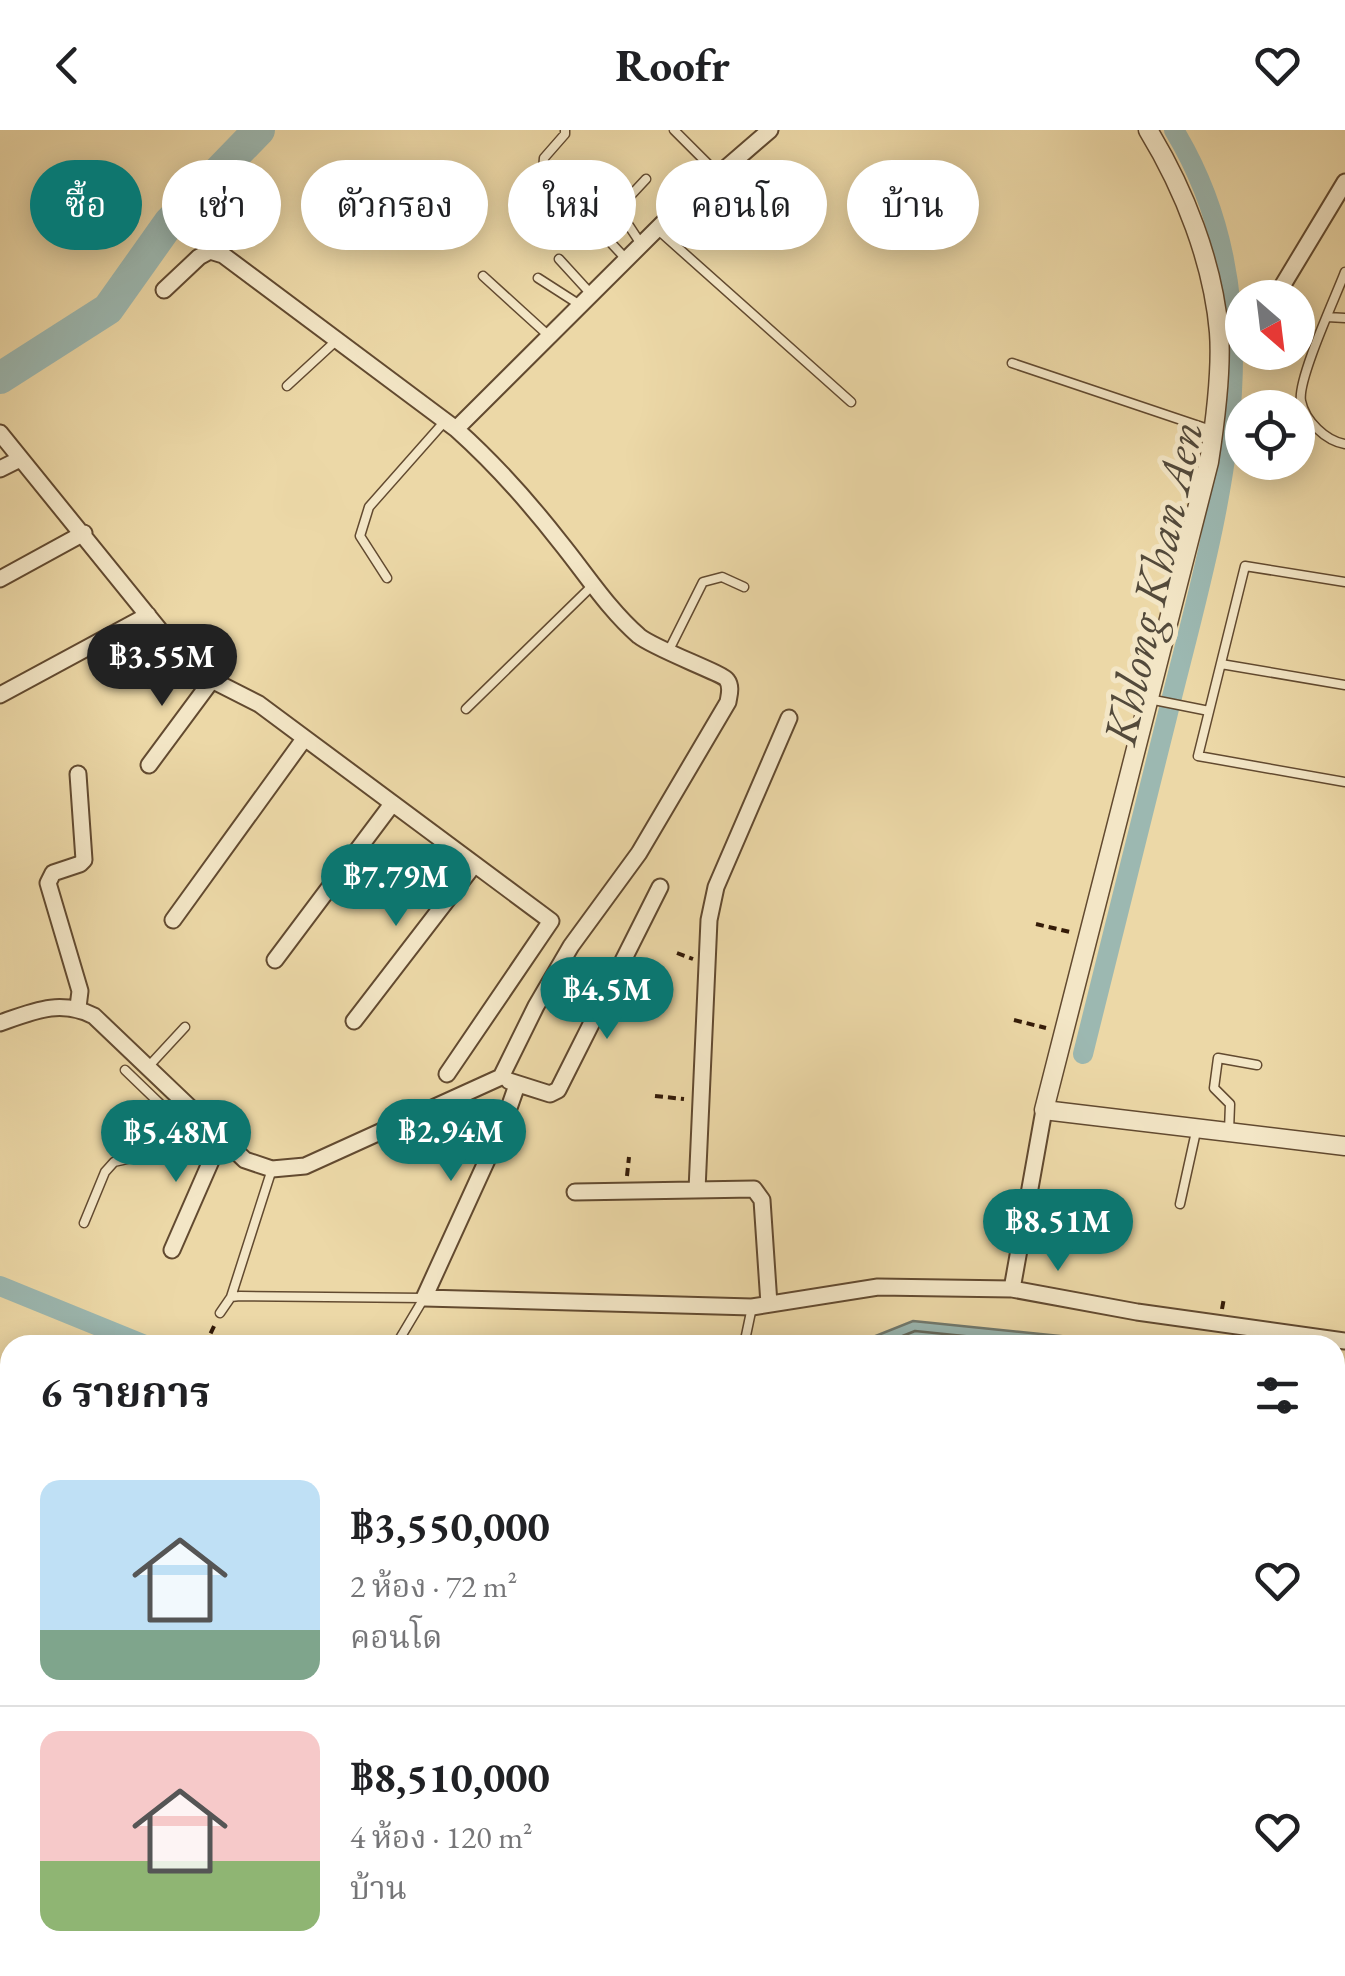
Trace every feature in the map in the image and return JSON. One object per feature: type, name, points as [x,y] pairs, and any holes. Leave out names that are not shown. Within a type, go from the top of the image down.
[{"type":"street","points":[[735,160],[770,130]]},
{"type":"street","points":[[1148,130],[1177,182],[1225,316]]},
{"type":"street","points":[[1286,280],[1345,182]]},
{"type":"street","points":[[451,425],[549,336],[656,230]]},
{"type":"street","points":[[0,1023],[50,1005],[78,1007],[94,1016],[245,1160],[272,1169],[305,1166],[500,1077],[571,946],[640,853],[728,702],[730,682],[723,676],[643,640],[614,612],[540,516],[488,458],[451,425],[223,255],[210,250],[164,290]]},
{"type":"street","points":[[1012,1289],[1044,1110],[1209,462],[1225,367]]},
{"type":"street","points":[[2,437],[192,670],[259,704],[550,921],[448,1074]]},
{"type":"street","points":[[0,469],[20,459]]},
{"type":"street","points":[[0,579],[84,533]]},
{"type":"street","points":[[0,695],[148,615]]},
{"type":"street","points":[[149,764],[212,680]]},
{"type":"street","points":[[696,1190],[709,920],[716,886],[789,718]]},
{"type":"street","points":[[174,920],[304,739]]},
{"type":"street","points":[[78,774],[84,860],[53,873],[48,884],[80,991],[78,1007]]},
{"type":"street","points":[[275,960],[392,804]]},
{"type":"street","points":[[354,1021],[474,864]]},
{"type":"street","points":[[500,1077],[550,1094],[558,1090],[660,888]]},
{"type":"street","points":[[517,1085],[424,1298],[752,1307],[878,1287],[1012,1289],[1137,1312],[1302,1335]]},
{"type":"street","points":[[1044,1110],[1345,1146]]},
{"type":"street","points":[[172,1250],[221,1138]]},
{"type":"street","points":[[574,1192],[754,1188],[760,1194],[769,1304]]},
{"type":"lane","points":[[564,130],[565,134],[544,158],[543,170],[626,259]]},
{"type":"lane","points":[[674,130],[703,160]]},
{"type":"lane","points":[[641,244],[618,209],[646,179]]},
{"type":"lane","points":[[681,250],[851,402]]},
{"type":"lane","points":[[558,259],[585,299]]},
{"type":"lane","points":[[1345,272],[1300,399],[1309,419],[1325,436],[1345,444]]},
{"type":"lane","points":[[482,276],[549,336]]},
{"type":"lane","points":[[538,278],[585,299]]},
{"type":"lane","points":[[1328,316],[1345,318]]},
{"type":"lane","points":[[287,386],[337,340]]},
{"type":"lane","points":[[1012,362],[1214,431]]},
{"type":"lane","points":[[387,578],[360,536],[362,521],[368,507],[451,425]]},
{"type":"lane","points":[[1345,582],[1245,566],[1198,756],[1345,782]]},
{"type":"lane","points":[[668,652],[703,582],[722,577],[744,586]]},
{"type":"lane","points":[[466,710],[593,586]]},
{"type":"lane","points":[[1221,664],[1345,685]]},
{"type":"lane","points":[[1150,699],[1208,711]]},
{"type":"lane","points":[[148,1068],[185,1027]]},
{"type":"lane","points":[[1230,1132],[1230,1104],[1214,1088],[1218,1058],[1256,1065]]},
{"type":"lane","points":[[125,1070],[182,1124]]},
{"type":"lane","points":[[84,1223],[105,1172],[114,1162],[154,1153],[195,1112]]},
{"type":"lane","points":[[1180,1204],[1197,1127]]},
{"type":"lane","points":[[220,1313],[232,1296],[272,1169]]},
{"type":"lane","points":[[232,1296],[424,1298]]},
{"type":"lane","points":[[402,1335],[424,1298]]},
{"type":"lane","points":[[746,1335],[752,1307]]},
{"type":"path","points":[[1036,924],[1089,936]]},
{"type":"path","points":[[1014,1020],[1065,1033]]},
{"type":"path","points":[[655,1096],[698,1100]]},
{"type":"path","points":[[210,1335],[220,1313]]},
{"type":"water","points":[[913,1321],[1051,1335],[878,1335]]},
{"type":"waterway","points":[[0,378],[108,309],[169,223],[259,130]]},
{"type":"waterway","name":"Khlong Khan Aen","points":[[1083,1054],[1204,570],[1230,420],[1233,346],[1226,272],[1207,200],[1174,130]]},
{"type":"waterway","points":[[0,1286],[120,1335]]}]
